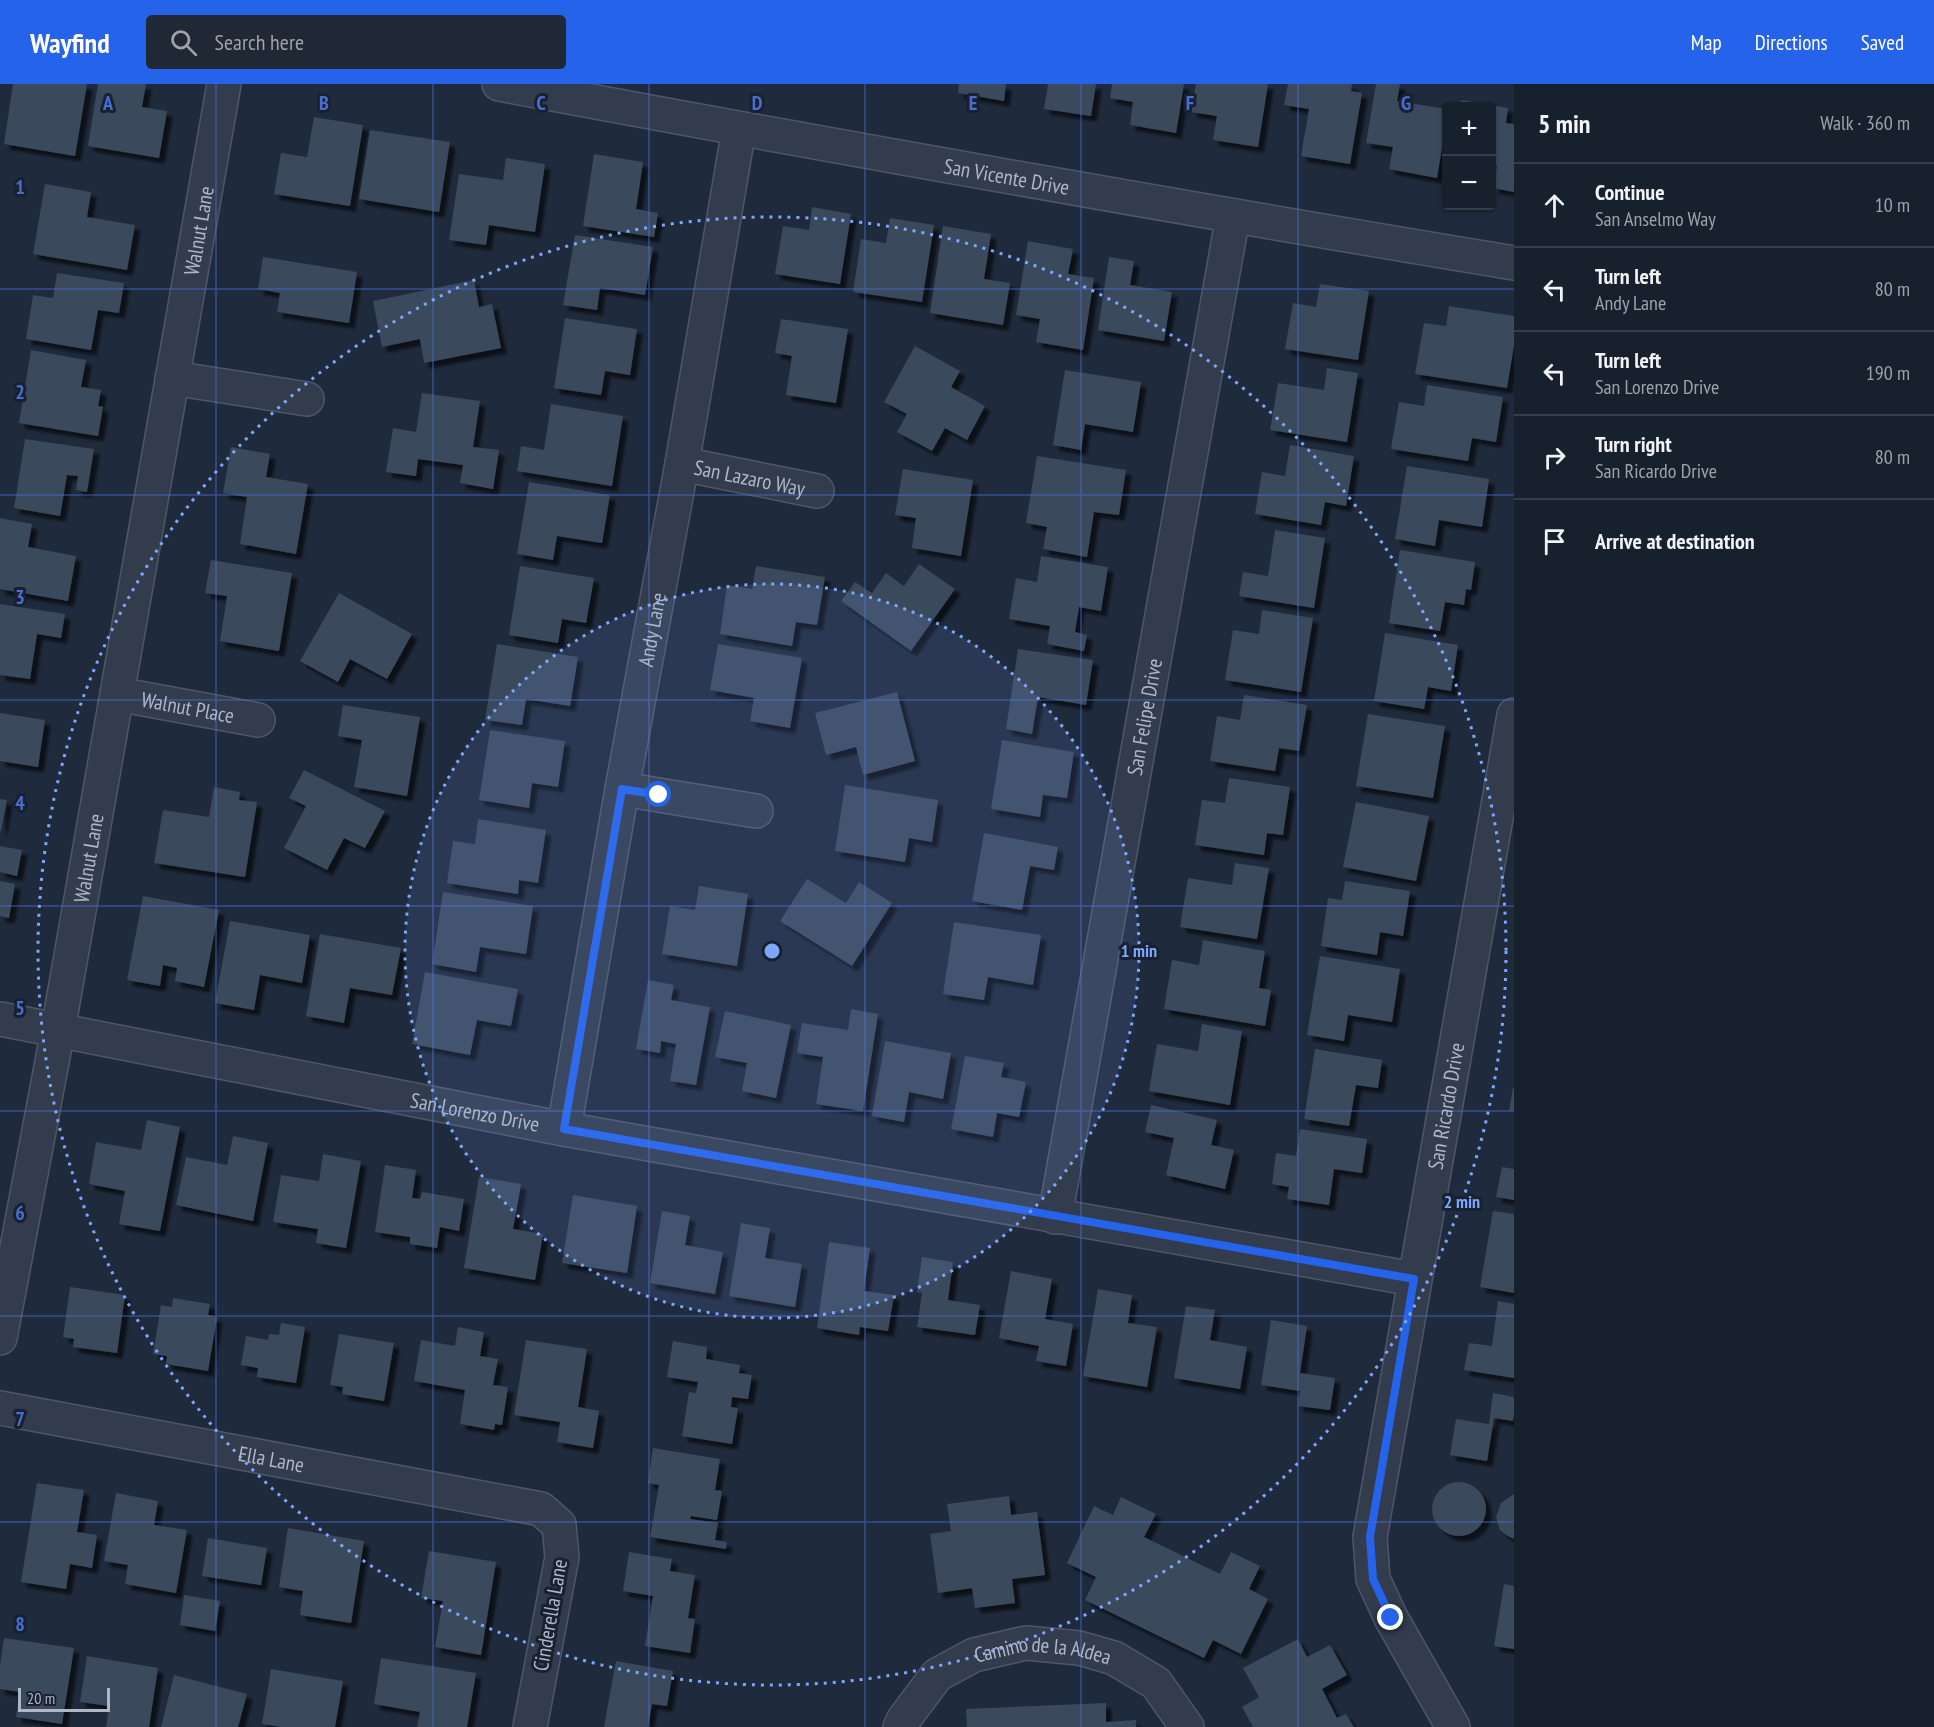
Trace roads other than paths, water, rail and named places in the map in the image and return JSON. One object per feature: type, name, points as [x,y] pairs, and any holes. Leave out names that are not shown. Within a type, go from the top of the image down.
[{"type":"street","name":"Walnut Lane","points":[[0,1338],[58,1030],[224,84]]},
{"type":"street","name":"San Vicente Drive","points":[[500,84],[739,129],[1514,263]]},
{"type":"street","name":"Andy Lane","points":[[564,1129],[739,129]]},
{"type":"street","name":"San Felipe Drive","points":[[1055,1217],[1233,216]]},
{"type":"street","points":[[172,378],[307,399]]},
{"type":"street","name":"San Lazaro Way","points":[[682,464],[817,491]]},
{"type":"street","name":"Walnut Place","points":[[117,694],[258,720]]},
{"type":"street","name":"San Ricardo Drive","points":[[1453,1727],[1391,1618],[1373,1579],[1370,1537],[1514,715]]},
{"type":"street","points":[[622,789],[756,812]]},
{"type":"street","name":"San Lorenzo Drive","points":[[0,1019],[564,1129],[1414,1279]]},
{"type":"street","name":"Ella Lane","points":[[0,1408],[541,1509]]},
{"type":"street","name":"Cinderella Lane","points":[[530,1727],[562,1557],[559,1526],[541,1509]]},
{"type":"street","name":"Camino de la Aldea","points":[[900,1727],[937,1674],[974,1655],[1026,1643],[1079,1648],[1114,1658],[1156,1683],[1187,1727]]}]
